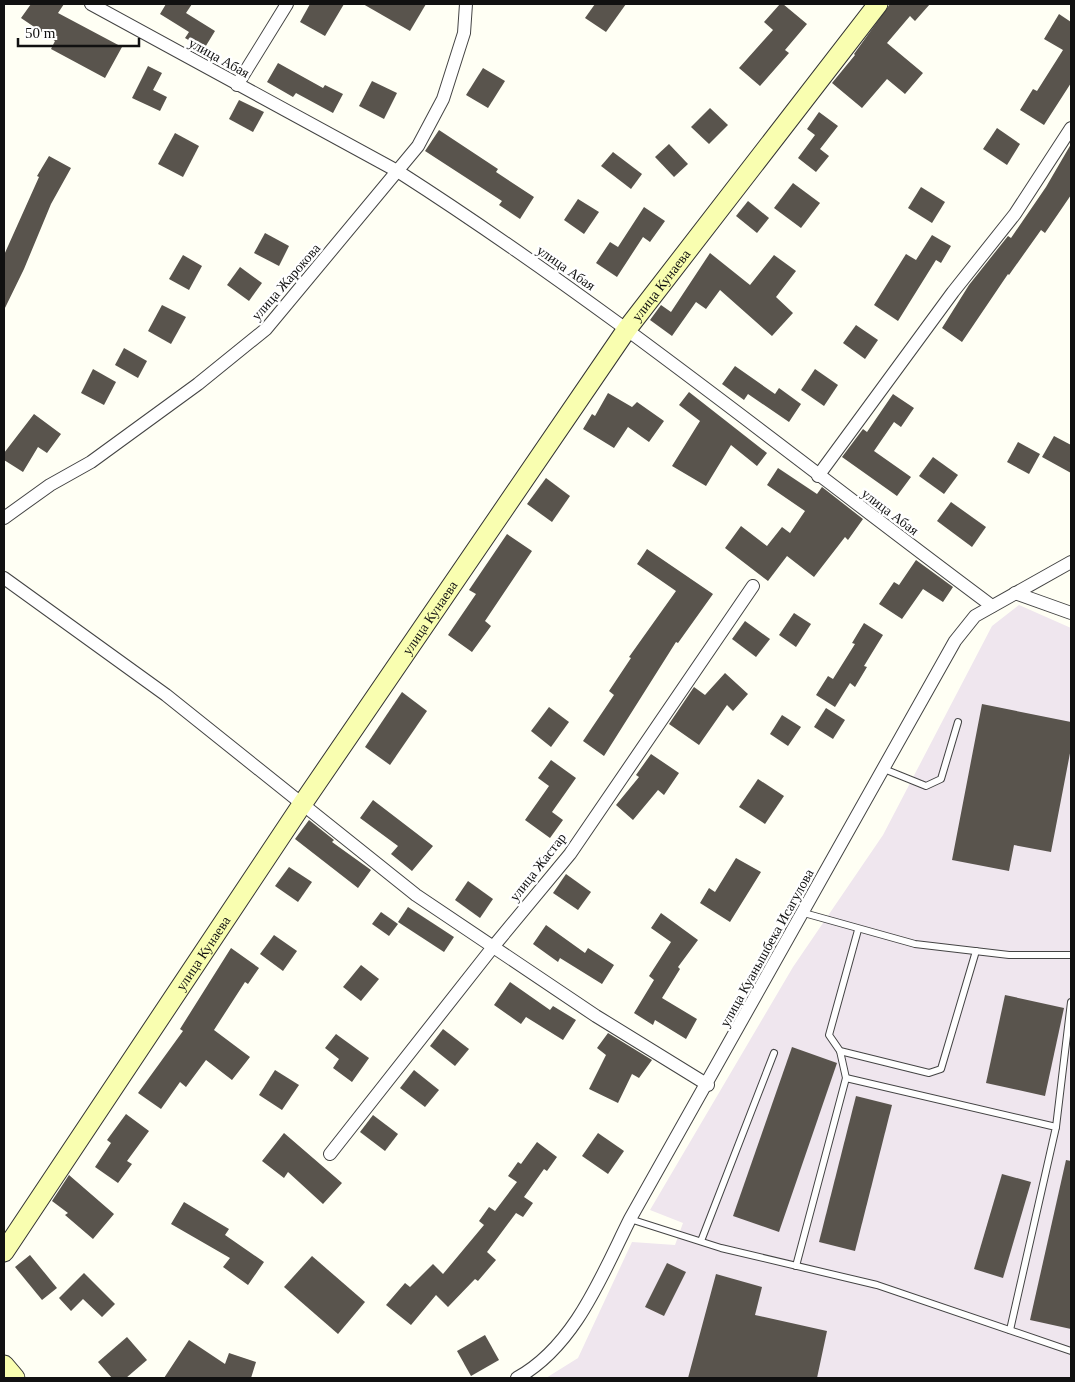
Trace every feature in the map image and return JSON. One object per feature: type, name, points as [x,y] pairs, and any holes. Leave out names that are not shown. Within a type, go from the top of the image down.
[{"type":"main road","name":"улица Кунаева","points":[[4,1253],[303,803],[627,329],[878,4]]},
{"type":"street","name":"улица Абая","points":[[91,4],[398,172],[447,203],[627,329],[818,476],[992,606]]},
{"type":"street","points":[[236,85],[287,4]]},
{"type":"street","name":"улица Жарокова","points":[[4,518],[43,490],[91,462],[198,384],[266,329],[418,146],[443,99],[464,32],[466,4]]},
{"type":"street","points":[[818,476],[953,292],[1015,214],[1071,128]]},
{"type":"street","name":"улица Куанышбека Исагулова","points":[[517,1378],[550,1353],[572,1326],[588,1302],[630,1219],[708,1085],[956,641],[975,616],[1071,562]]},
{"type":"street","points":[[4,578],[166,695],[416,895],[596,1016],[708,1085]]},
{"type":"street","name":"улица Жастар","points":[[330,1154],[493,947],[570,854],[753,586]]},
{"type":"street","points":[[1015,593],[1071,613]]},
{"type":"lane","points":[[884,769],[926,786],[941,780],[958,722]]},
{"type":"lane","points":[[804,913],[858,930],[915,944],[1009,956],[1071,955]]},
{"type":"lane","points":[[796,1266],[846,1078],[840,1051],[829,1035],[858,930]]},
{"type":"lane","points":[[840,1051],[929,1073],[941,1069],[976,951]]},
{"type":"lane","points":[[1010,1330],[1056,1127],[1071,1002]]},
{"type":"lane","points":[[701,1241],[774,1053]]},
{"type":"lane","points":[[846,1078],[1056,1127]]},
{"type":"lane","points":[[630,1219],[701,1241],[877,1285],[1071,1351]]},
{"type":"shaded area","points":[[1019,605],[1071,628],[1071,1378],[546,1378],[578,1358],[632,1242],[675,1245],[683,1223],[650,1210],[793,967],[883,835],[992,626]]},
{"type":"building","points":[[31,4],[64,4],[58,13],[122,47],[105,78],[51,49],[55,41],[21,18]]},
{"type":"building","points":[[166,4],[192,4],[186,13],[215,31],[204,49],[185,38],[189,32],[160,14]]},
{"type":"building","points":[[310,4],[344,4],[325,36],[300,22]]},
{"type":"building","points":[[363,4],[426,4],[410,31]]},
{"type":"building","points":[[595,4],[626,4],[606,32],[585,18]]},
{"type":"building","points":[[780,4],[783,4],[807,24],[785,50],[789,53],[760,86],[739,68],[773,30],[764,22]]},
{"type":"building","points":[[890,4],[930,4],[915,21],[910,16],[887,43],[923,73],[905,94],[887,79],[862,108],[832,83],[855,55]]},
{"type":"building","points":[[1059,14],[1071,22],[1071,83],[1044,125],[1020,110],[1033,89],[1037,91],[1063,50],[1044,39]]},
{"type":"building","points":[[278,63],[323,88],[325,85],[343,94],[333,113],[296,93],[293,97],[267,82]]},
{"type":"building","points":[[148,66],[162,73],[153,90],[167,97],[160,111],[132,98]]},
{"type":"building","points":[[483,68],[505,81],[488,108],[466,95]]},
{"type":"building","points":[[372,81],[397,93],[384,119],[359,106]]},
{"type":"building","points":[[239,100],[264,112],[253,132],[229,119]]},
{"type":"building","points":[[710,108],[728,125],[709,144],[691,127]]},
{"type":"building","points":[[819,112],[838,126],[820,149],[829,156],[816,172],[798,158],[815,135],[807,129]]},
{"type":"building","points":[[997,128],[1020,144],[1007,165],[983,149]]},
{"type":"building","points":[[439,130],[498,169],[496,172],[534,197],[520,219],[499,205],[502,201],[425,151]]},
{"type":"building","points":[[175,133],[199,146],[183,177],[158,164]]},
{"type":"building","points":[[669,144],[688,164],[674,177],[655,157]]},
{"type":"building","points":[[1071,144],[1071,195],[1045,233],[1041,230],[1008,274],[962,342],[942,328],[969,285],[1008,236],[1011,238],[1046,187]]},
{"type":"building","points":[[613,152],[642,174],[631,189],[601,166]]},
{"type":"building","points":[[49,156],[71,168],[51,204],[24,269],[4,310],[4,255],[39,177],[37,176]]},
{"type":"building","points":[[793,183],[820,203],[801,228],[774,208]]},
{"type":"building","points":[[921,187],[945,202],[932,223],[908,208]]},
{"type":"building","points":[[578,199],[599,212],[584,234],[564,220]]},
{"type":"building","points":[[748,201],[769,218],[757,233],[736,216]]},
{"type":"building","points":[[644,207],[665,221],[650,242],[643,237],[617,277],[596,263],[610,242],[618,247]]},
{"type":"building","points":[[265,233],[289,246],[279,266],[254,253]]},
{"type":"building","points":[[932,235],[951,246],[941,263],[936,260],[898,321],[874,305],[906,254],[916,260]]},
{"type":"building","points":[[710,253],[750,285],[774,255],[796,271],[776,297],[793,313],[772,336],[720,290],[706,309],[696,302],[672,336],[650,320],[661,305],[671,312]]},
{"type":"building","points":[[183,255],[202,266],[189,290],[169,279]]},
{"type":"building","points":[[240,267],[262,283],[249,301],[227,285]]},
{"type":"building","points":[[162,305],[186,317],[171,344],[148,331]]},
{"type":"building","points":[[856,325],[878,340],[865,359],[843,343]]},
{"type":"building","points":[[124,348],[147,361],[138,378],[115,365]]},
{"type":"building","points":[[735,366],[775,394],[779,388],[801,404],[789,422],[748,394],[744,400],[722,384]]},
{"type":"building","points":[[93,369],[116,382],[104,405],[81,393]]},
{"type":"building","points":[[815,369],[838,385],[824,406],[801,390]]},
{"type":"building","points":[[689,392],[767,453],[757,466],[731,445],[706,486],[672,466],[700,421],[679,405]]},
{"type":"building","points":[[608,393],[632,407],[637,402],[664,421],[649,442],[628,427],[614,448],[583,429],[592,414],[595,416]]},
{"type":"building","points":[[893,394],[914,408],[901,427],[894,422],[874,451],[911,477],[897,496],[842,457],[863,429],[867,432]]},
{"type":"building","points":[[34,414],[61,434],[47,453],[38,447],[23,472],[4,460],[4,453]]},
{"type":"building","points":[[1054,436],[1071,445],[1071,473],[1042,457]]},
{"type":"building","points":[[1018,442],[1040,454],[1029,474],[1007,462]]},
{"type":"building","points":[[933,457],[958,475],[944,494],[919,476]]},
{"type":"building","points":[[778,468],[817,494],[822,487],[863,519],[848,540],[845,537],[814,577],[787,556],[768,581],[725,548],[741,526],[767,546],[782,527],[790,533],[805,511],[767,485]]},
{"type":"building","points":[[546,478],[570,496],[552,522],[527,504]]},
{"type":"building","points":[[951,502],[986,527],[972,547],[937,521]]},
{"type":"building","points":[[507,534],[532,551],[485,621],[491,626],[472,652],[448,635],[476,594],[469,590]]},
{"type":"building","points":[[647,549],[713,594],[678,643],[676,642],[604,756],[583,741],[614,695],[609,691],[631,658],[629,657],[676,591],[637,564]]},
{"type":"building","points":[[916,560],[953,587],[943,602],[923,589],[902,619],[879,604],[894,582],[899,585]]},
{"type":"building","points":[[794,613],[811,624],[796,647],[779,635]]},
{"type":"building","points":[[745,621],[770,639],[756,657],[732,639]]},
{"type":"building","points":[[864,623],[883,635],[864,666],[867,667],[855,687],[850,683],[835,707],[816,695],[828,676],[833,679],[855,644],[852,643]]},
{"type":"building","points":[[725,673],[748,694],[733,711],[727,705],[699,745],[669,724],[694,687],[705,695]]},
{"type":"building","points":[[402,692],[427,711],[390,765],[365,747]]},
{"type":"building","points":[[982,704],[1071,722],[1071,748],[1051,852],[1014,845],[1009,871],[952,860]]},
{"type":"building","points":[[549,707],[569,722],[551,747],[531,731]]},
{"type":"building","points":[[826,708],[845,720],[833,739],[814,727]]},
{"type":"building","points":[[782,715],[801,727],[788,746],[770,734]]},
{"type":"building","points":[[651,754],[679,773],[664,795],[658,790],[633,820],[616,805],[639,777],[636,775]]},
{"type":"building","points":[[551,760],[576,778],[552,812],[563,820],[550,838],[525,820],[549,786],[538,778]]},
{"type":"building","points":[[758,779],[784,796],[765,824],[739,807]]},
{"type":"building","points":[[373,800],[433,846],[412,871],[391,854],[398,846],[360,818]]},
{"type":"building","points":[[309,820],[334,840],[332,842],[371,870],[358,888],[295,839]]},
{"type":"building","points":[[736,858],[761,872],[730,922],[700,903],[709,888],[715,892]]},
{"type":"building","points":[[289,867],[312,882],[298,902],[275,886]]},
{"type":"building","points":[[566,874],[591,892],[578,910],[553,893]]},
{"type":"building","points":[[468,881],[493,899],[480,918],[455,900]]},
{"type":"building","points":[[408,907],[454,937],[444,952],[398,922]]},
{"type":"building","points":[[381,912],[398,924],[389,936],[372,924]]},
{"type":"building","points":[[661,913],[698,940],[678,967],[680,969],[662,998],[697,1019],[686,1039],[655,1020],[653,1025],[634,1013],[654,980],[649,976],[671,942],[651,928]]},
{"type":"building","points":[[546,925],[585,953],[588,948],[614,965],[602,984],[560,958],[558,962],[533,944]]},
{"type":"building","points":[[274,935],[297,951],[283,971],[260,954]]},
{"type":"building","points":[[231,948],[259,968],[248,984],[245,982],[214,1030],[250,1057],[232,1080],[206,1060],[186,1087],[180,1082],[161,1109],[138,1093],[183,1031],[180,1029]]},
{"type":"building","points":[[361,965],[379,979],[361,1001],[343,987]]},
{"type":"building","points":[[510,982],[550,1010],[553,1006],[576,1020],[563,1040],[526,1017],[521,1024],[494,1005]]},
{"type":"building","points":[[1005,995],[1064,1008],[1045,1096],[986,1083]]},
{"type":"building","points":[[443,1029],[469,1049],[455,1066],[430,1046]]},
{"type":"building","points":[[608,1033],[652,1060],[639,1078],[632,1074],[618,1103],[589,1089],[606,1055],[597,1048]]},
{"type":"building","points":[[336,1034],[369,1058],[352,1082],[333,1068],[339,1059],[325,1048]]},
{"type":"building","points":[[792,1047],[837,1063],[779,1232],[733,1216]]},
{"type":"building","points":[[275,1070],[299,1085],[282,1110],[259,1095]]},
{"type":"building","points":[[414,1070],[439,1090],[425,1107],[400,1088]]},
{"type":"building","points":[[856,1096],[892,1105],[855,1251],[819,1242]]},
{"type":"building","points":[[126,1114],[149,1131],[127,1161],[132,1164],[118,1183],[95,1167],[111,1143],[107,1140]]},
{"type":"building","points":[[373,1115],[398,1134],[385,1151],[360,1132]]},
{"type":"building","points":[[284,1133],[342,1183],[323,1204],[288,1172],[284,1178],[262,1161]]},
{"type":"building","points":[[598,1133],[624,1151],[608,1174],[582,1156]]},
{"type":"building","points":[[537,1142],[557,1157],[547,1171],[544,1169],[524,1197],[533,1203],[523,1217],[516,1213],[487,1252],[496,1260],[478,1281],[475,1279],[448,1307],[436,1295],[411,1325],[386,1305],[405,1283],[410,1287],[433,1264],[443,1274],[484,1225],[479,1221],[489,1207],[495,1211],[517,1182],[508,1176],[518,1162],[521,1164]]},
{"type":"building","points":[[1066,1160],[1071,1161],[1071,1329],[1030,1320]]},
{"type":"building","points":[[1002,1174],[1031,1182],[1003,1278],[974,1269]]},
{"type":"building","points":[[69,1175],[114,1214],[93,1239],[65,1215],[68,1213],[52,1201]]},
{"type":"building","points":[[184,1202],[229,1229],[225,1235],[264,1262],[248,1285],[223,1267],[230,1258],[171,1224]]},
{"type":"building","points":[[30,1255],[57,1288],[42,1300],[15,1267]]},
{"type":"building","points":[[312,1256],[365,1302],[338,1334],[284,1287]]},
{"type":"building","points":[[667,1263],[686,1272],[664,1316],[645,1307]]},
{"type":"building","points":[[84,1273],[115,1304],[102,1317],[83,1299],[71,1311],[59,1298]]},
{"type":"building","points":[[716,1274],[762,1287],[755,1315],[827,1331],[817,1378],[688,1378]]},
{"type":"building","points":[[485,1335],[499,1360],[471,1376],[457,1351]]},
{"type":"building","points":[[127,1337],[147,1360],[126,1378],[112,1378],[98,1362]]},
{"type":"building","points":[[189,1340],[225,1364],[229,1353],[256,1362],[251,1378],[164,1378]]}]
